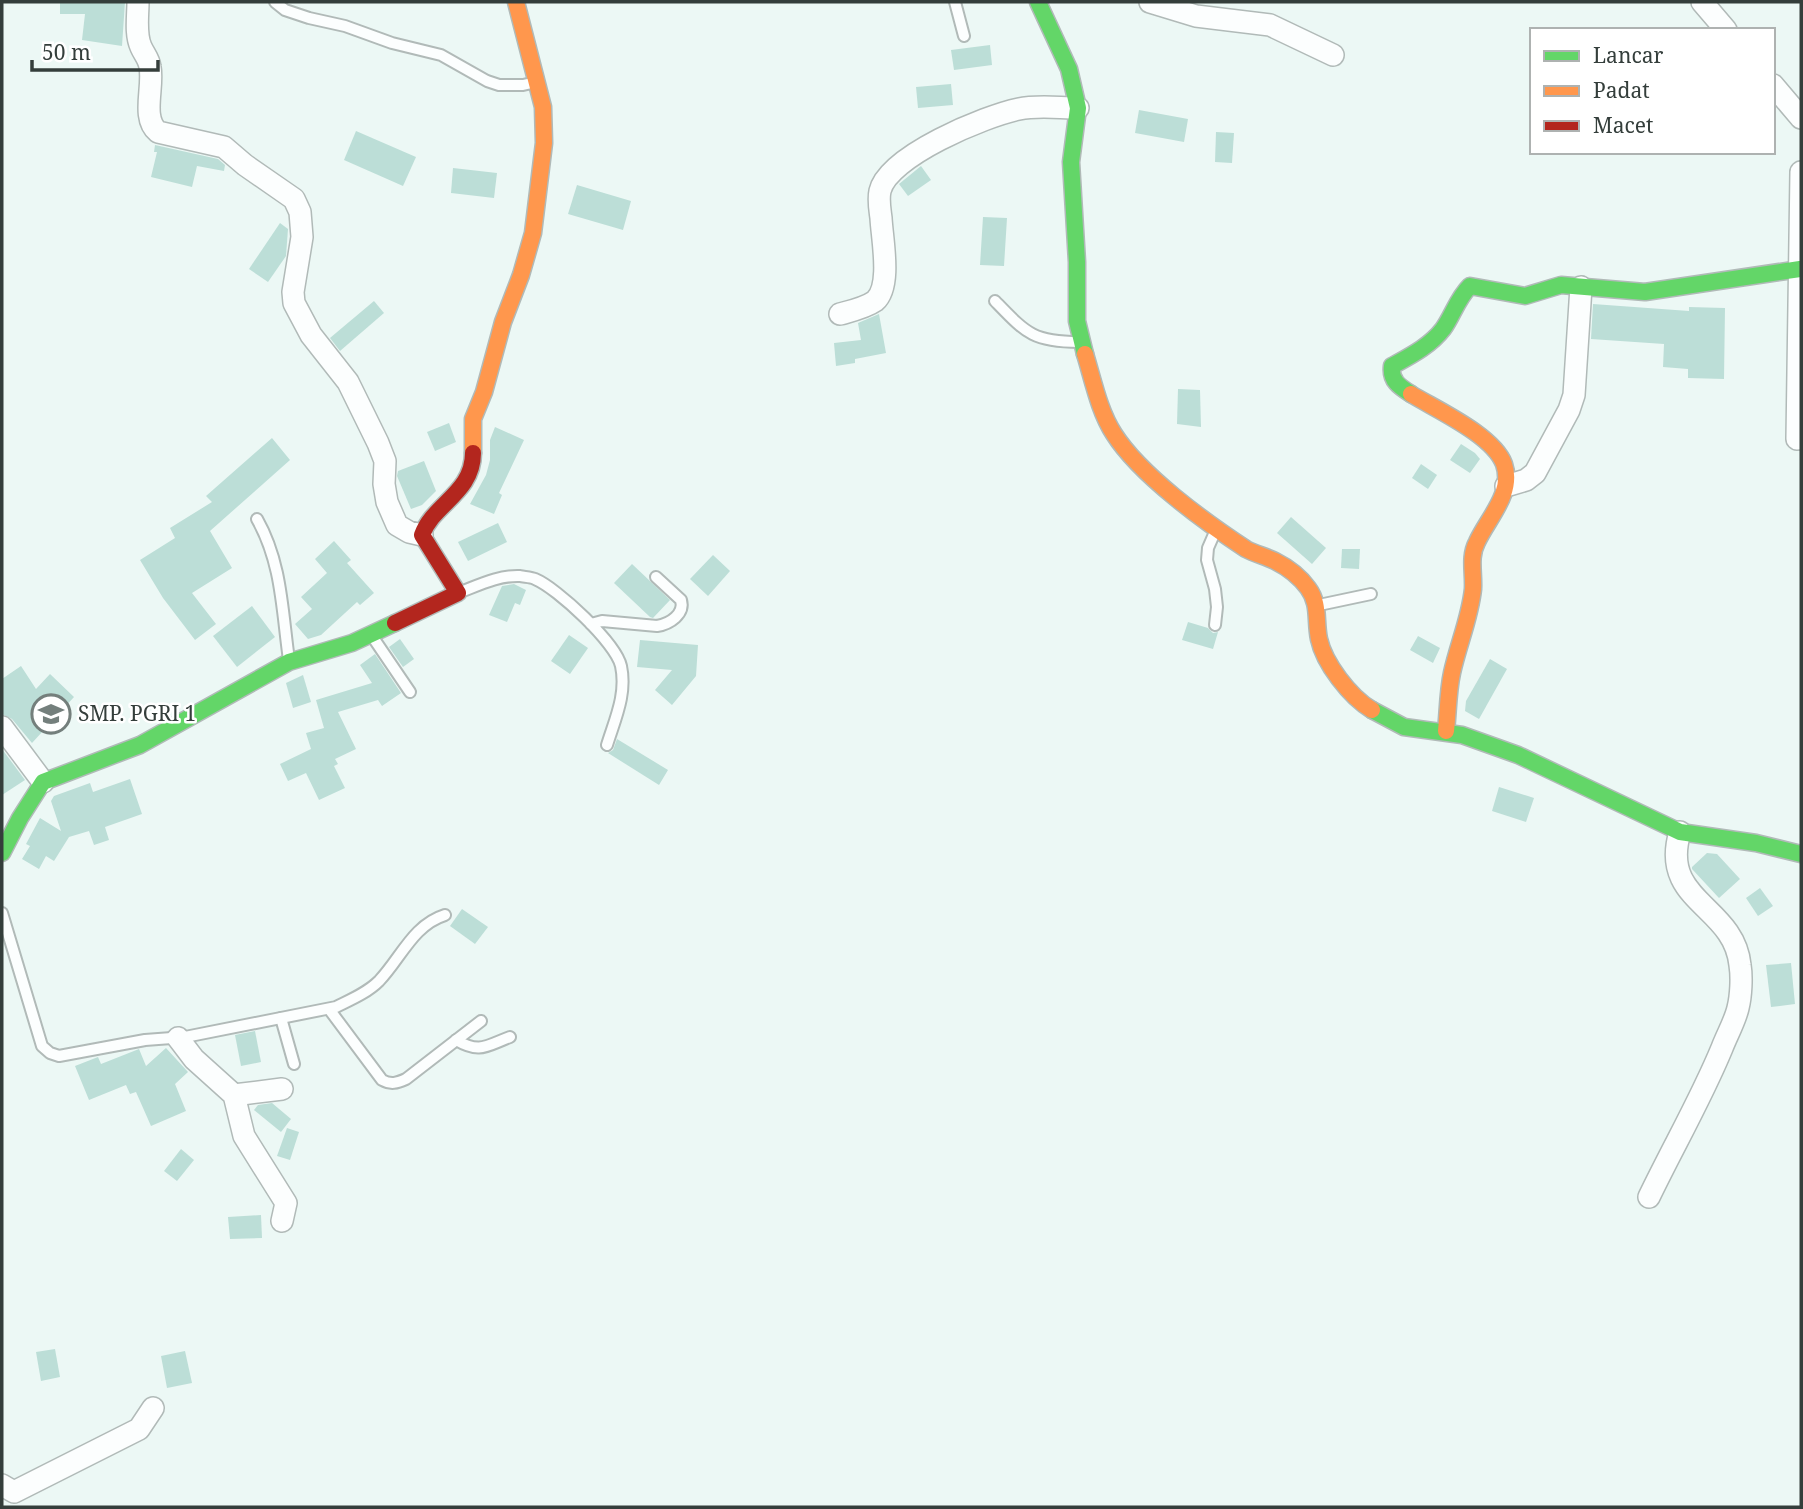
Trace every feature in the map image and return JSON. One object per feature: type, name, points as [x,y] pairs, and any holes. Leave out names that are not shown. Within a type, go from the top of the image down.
[{"type":"street","points":[[2,853],[43,782],[140,745],[289,662],[352,643],[458,593],[422,535],[397,525],[387,502],[384,484],[385,461],[378,443],[348,382],[312,335],[294,303],[293,292],[302,237],[300,212],[294,200],[224,147],[158,132],[154,128],[149,114],[151,72],[138,30],[138,2]]},
{"type":"street","points":[[422,535],[426,524],[458,493],[470,471],[473,419],[484,392],[503,322],[533,233],[544,143],[543,107],[516,2]]},
{"type":"street","points":[[1038,2],[1069,69],[1077,108],[1071,162],[1077,262],[1077,321],[1100,402],[1113,433],[1138,465],[1216,529],[1251,552],[1275,561],[1308,588],[1317,605],[1318,633],[1323,651],[1337,676],[1360,703],[1404,727],[1446,731],[1518,755],[1680,832],[1756,843],[1801,854]]},
{"type":"street","points":[[1150,2],[1196,16],[1270,25],[1333,55]]},
{"type":"street","points":[[1702,2],[1724,28]]},
{"type":"street","points":[[1775,87],[1801,118]]},
{"type":"street","points":[[840,314],[875,300],[883,289],[884,260],[879,197],[884,180],[894,169],[956,131],[1010,111],[1022,108],[1077,108]]},
{"type":"street","points":[[1797,439],[1801,172]]},
{"type":"street","points":[[1446,731],[1452,674],[1473,589],[1472,560],[1476,543],[1490,522],[1506,486],[1506,472],[1503,461],[1486,440],[1398,386],[1391,369],[1433,341],[1445,327],[1469,286],[1525,296],[1561,285],[1645,292],[1800,269]]},
{"type":"street","points":[[1506,486],[1526,480],[1535,473],[1572,403],[1581,287]]},
{"type":"street","points":[[2,727],[43,782]]},
{"type":"street","points":[[1649,1197],[1712,1072],[1738,1007],[1740,965],[1734,943],[1720,921],[1695,898],[1678,876],[1675,851],[1680,832]]},
{"type":"street","points":[[178,1038],[194,1059],[234,1095],[244,1136],[286,1203],[282,1221]]},
{"type":"street","points":[[234,1095],[282,1089]]},
{"type":"street","points":[[2,1485],[14,1492],[118,1440],[139,1429],[153,1408]]},
{"type":"lane","points":[[275,2],[309,18],[441,55],[499,85],[536,82]]},
{"type":"lane","points":[[955,2],[964,36]]},
{"type":"lane","points":[[995,301],[1031,335],[1055,342],[1082,342]]},
{"type":"lane","points":[[257,519],[265,533],[279,573],[289,662]]},
{"type":"lane","points":[[1215,625],[1215,589],[1206,560],[1216,529]]},
{"type":"lane","points":[[458,593],[495,579],[512,576],[535,579],[591,624],[614,648],[621,666],[623,693],[607,745]]},
{"type":"lane","points":[[591,624],[603,621],[657,626],[666,624],[680,612],[683,605],[656,577]]},
{"type":"lane","points":[[1317,605],[1371,594]]},
{"type":"lane","points":[[370,634],[411,692]]},
{"type":"lane","points":[[2,913],[44,1050],[59,1056],[134,1042],[178,1038],[329,1009],[354,999],[377,983],[413,938],[431,920],[445,915]]},
{"type":"lane","points":[[329,1009],[382,1080],[389,1084],[406,1079],[481,1021]]},
{"type":"lane","points":[[281,1018],[294,1064]]},
{"type":"lane","points":[[456,1040],[478,1049],[510,1037]]},
{"type":"building","points":[[60,2],[125,2],[122,46],[82,40],[85,14],[60,14]]},
{"type":"building","points":[[990,45],[992,65],[954,70],[951,50]]},
{"type":"building","points":[[951,84],[953,105],[918,108],[916,87]]},
{"type":"building","points":[[1139,110],[1188,119],[1184,142],[1135,133]]},
{"type":"building","points":[[356,131],[416,157],[403,186],[344,160]]},
{"type":"building","points":[[1216,132],[1234,133],[1232,163],[1215,162]]},
{"type":"building","points":[[155,145],[218,159],[225,165],[224,171],[197,166],[192,187],[151,177],[157,152],[154,152]]},
{"type":"building","points":[[921,166],[931,180],[908,196],[899,184]]},
{"type":"building","points":[[453,168],[497,173],[494,198],[451,193]]},
{"type":"building","points":[[577,185],[631,201],[623,230],[568,214]]},
{"type":"building","points":[[983,217],[1007,218],[1004,266],[980,265]]},
{"type":"building","points":[[280,223],[288,229],[286,256],[268,282],[249,269]]},
{"type":"building","points":[[374,301],[384,313],[340,351],[330,338]]},
{"type":"building","points":[[1593,304],[1689,311],[1689,307],[1725,308],[1724,379],[1688,378],[1688,369],[1663,367],[1664,344],[1591,339]]},
{"type":"building","points":[[879,314],[886,353],[836,366],[834,343],[861,340],[858,323]]},
{"type":"building","points":[[1178,389],[1200,390],[1201,427],[1177,424]]},
{"type":"building","points":[[449,423],[456,442],[435,451],[427,432]]},
{"type":"building","points":[[495,427],[524,440],[499,493],[502,495],[494,514],[470,504],[486,475],[490,460],[490,440]]},
{"type":"building","points":[[272,438],[290,460],[210,531],[232,568],[192,593],[216,624],[195,640],[163,598],[140,560],[175,538],[170,528],[212,502],[206,496]]},
{"type":"building","points":[[1461,444],[1480,459],[1470,473],[1450,460]]},
{"type":"building","points":[[424,461],[436,491],[422,505],[411,509],[397,476],[398,471]]},
{"type":"building","points":[[1421,464],[1437,475],[1428,489],[1412,478]]},
{"type":"building","points":[[1291,517],[1326,548],[1312,564],[1277,533]]},
{"type":"building","points":[[498,523],[507,542],[468,561],[458,542]]},
{"type":"building","points":[[334,541],[351,560],[347,563],[374,593],[360,605],[357,602],[321,635],[308,639],[295,624],[312,609],[301,597],[327,573],[315,559]]},
{"type":"building","points":[[1342,549],[1360,549],[1359,569],[1341,568]]},
{"type":"building","points":[[713,555],[730,571],[708,596],[690,579]]},
{"type":"building","points":[[632,564],[670,600],[653,618],[614,583]]},
{"type":"building","points":[[514,584],[526,590],[520,605],[515,603],[507,622],[489,615],[502,586]]},
{"type":"building","points":[[252,606],[275,637],[237,667],[213,636]]},
{"type":"building","points":[[1188,622],[1208,628],[1213,633],[1218,632],[1213,649],[1182,640]]},
{"type":"building","points":[[569,635],[588,648],[570,674],[551,661]]},
{"type":"building","points":[[1418,636],[1440,648],[1433,663],[1410,650]]},
{"type":"building","points":[[400,639],[414,659],[403,667],[389,647]]},
{"type":"building","points":[[640,640],[698,645],[696,676],[672,705],[655,690],[672,670],[637,667]]},
{"type":"building","points":[[375,654],[401,693],[382,706],[378,700],[338,712],[356,749],[335,759],[338,764],[334,766],[345,788],[319,800],[306,773],[288,781],[280,764],[311,749],[306,733],[324,728],[316,700],[372,683],[360,665]]},
{"type":"building","points":[[1490,659],[1507,669],[1479,719],[1465,711],[1466,701]]},
{"type":"building","points":[[21,666],[36,689],[50,674],[74,697],[32,743],[12,719],[2,714],[2,679]]},
{"type":"building","points":[[303,675],[311,702],[293,708],[286,683]]},
{"type":"building","points":[[617,739],[668,770],[659,785],[608,753],[613,750]]},
{"type":"building","points":[[2,749],[25,780],[2,795]]},
{"type":"building","points":[[130,779],[142,814],[105,827],[109,840],[94,845],[89,831],[69,837],[54,861],[46,856],[39,869],[22,859],[30,846],[26,844],[40,818],[61,831],[51,801],[54,796],[90,783],[93,792]]},
{"type":"building","points":[[1499,787],[1534,798],[1526,822],[1492,811]]},
{"type":"building","points":[[1707,853],[1717,854],[1740,879],[1719,898],[1692,869]]},
{"type":"building","points":[[1760,888],[1773,906],[1758,916],[1746,898]]},
{"type":"building","points":[[462,909],[488,927],[475,944],[450,926]]},
{"type":"building","points":[[1791,963],[1795,1004],[1771,1007],[1766,965]]},
{"type":"building","points":[[255,1031],[261,1062],[241,1066],[235,1035]]},
{"type":"building","points":[[166,1048],[188,1072],[175,1084],[186,1111],[151,1126],[136,1092],[130,1094],[126,1085],[89,1100],[75,1066],[98,1057],[101,1064],[139,1049],[146,1066]]},
{"type":"building","points":[[272,1103],[291,1119],[281,1132],[254,1110],[258,1105]]},
{"type":"building","points":[[287,1128],[299,1132],[290,1160],[277,1156]]},
{"type":"building","points":[[181,1149],[194,1160],[177,1181],[164,1171]]},
{"type":"building","points":[[261,1215],[262,1238],[230,1239],[228,1217]]},
{"type":"building","points":[[55,1349],[60,1377],[41,1381],[36,1352]]},
{"type":"building","points":[[185,1351],[192,1383],[167,1388],[161,1356]]},
{"type":"traffic: fast","points":[[1038,2],[1069,69],[1078,108],[1071,162],[1077,262],[1077,321],[1085,354]]},
{"type":"traffic: fast","points":[[1411,394],[1394,380],[1392,366],[1438,335],[1470,286],[1525,296],[1561,285],[1645,292],[1800,269]]},
{"type":"traffic: fast","points":[[2,853],[43,782],[140,745],[289,662],[352,643],[395,623]]},
{"type":"traffic: fast","points":[[1372,710],[1404,727],[1462,735],[1518,755],[1680,832],[1756,843],[1801,854]]},
{"type":"traffic: slow","points":[[473,453],[473,419],[484,392],[503,322],[533,233],[544,143],[543,107],[516,2]]},
{"type":"traffic: slow","points":[[1085,354],[1104,415],[1125,450],[1193,512],[1246,549],[1280,563],[1301,580],[1312,594],[1319,639],[1332,669],[1347,688],[1372,710]]},
{"type":"traffic: slow","points":[[1411,394],[1477,433],[1498,453],[1506,475],[1503,495],[1473,553],[1473,589],[1452,673],[1446,731]]},
{"type":"traffic: jam","points":[[395,623],[458,593],[422,535],[427,524],[467,478],[473,453]]},
{"type":"place","name":"SMP. PGRI 1","points":[[51,714]]}]
